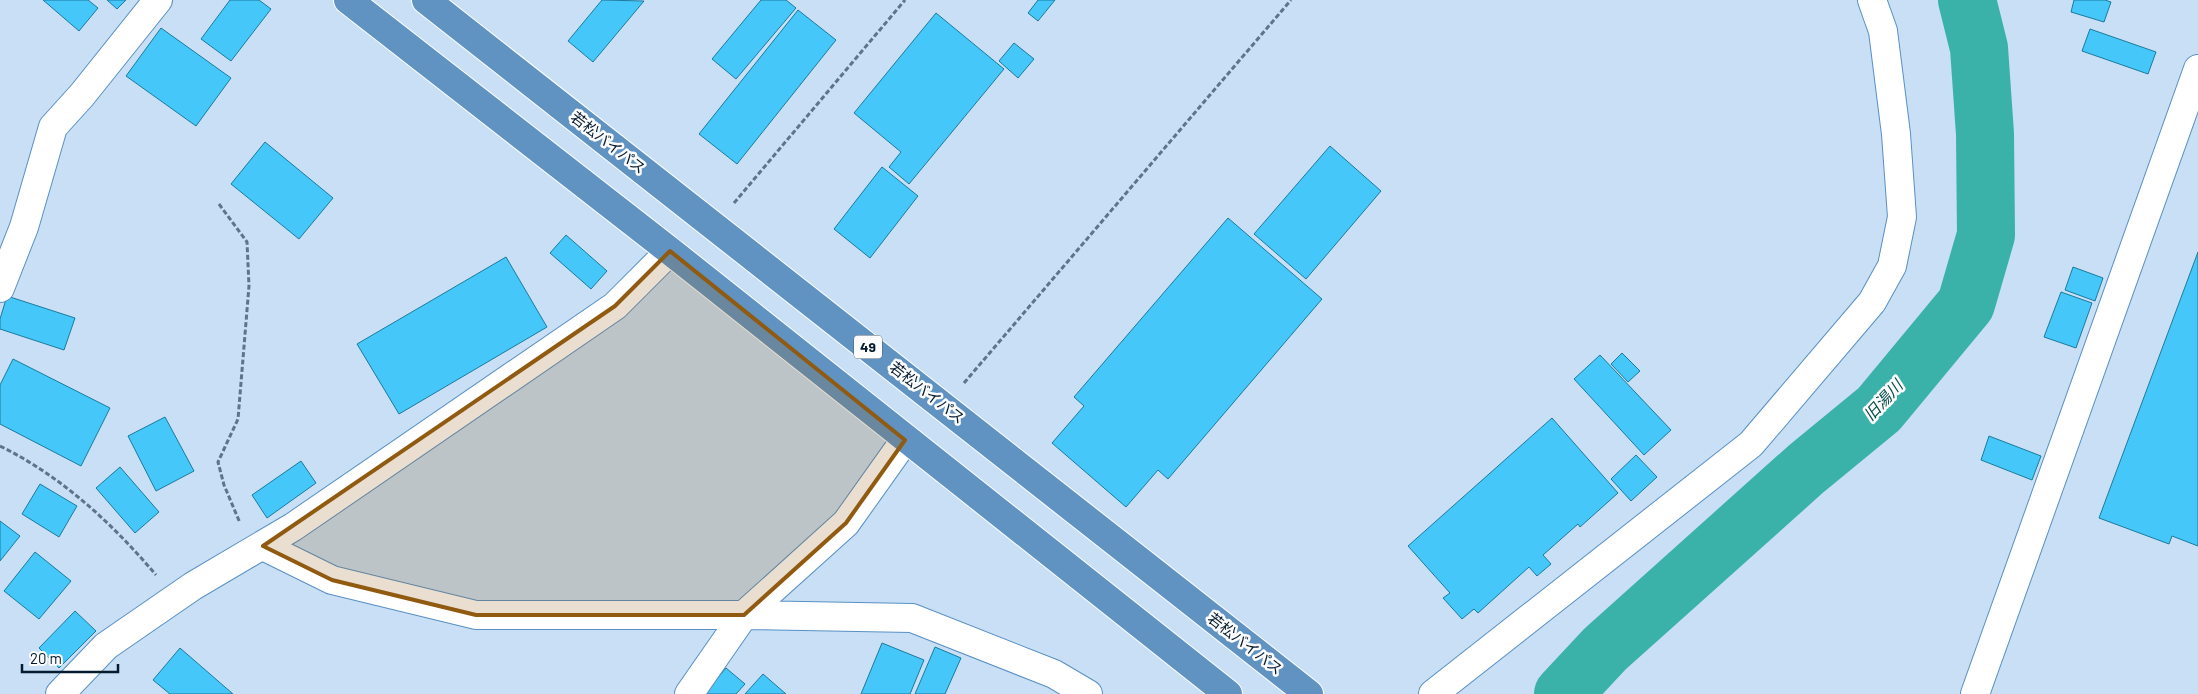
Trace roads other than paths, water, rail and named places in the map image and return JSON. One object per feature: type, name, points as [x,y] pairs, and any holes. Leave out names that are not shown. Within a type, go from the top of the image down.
[{"type":"highway","points":[[348,0],[670,251],[905,440],[1228,694]]},
{"type":"highway","name":"若松バイパス","points":[[426,0],[1309,694]]},
{"type":"street","points":[[0,288],[24,227],[53,127],[82,95],[158,0]]},
{"type":"street","points":[[1434,694],[1751,444],[1872,302],[1892,266],[1902,217],[1896,134],[1883,31],[1872,0]]},
{"type":"street","points":[[1975,694],[2198,69]]},
{"type":"street","points":[[60,694],[106,646],[175,599],[258,549],[615,306],[670,251]]},
{"type":"street","points":[[689,694],[744,614],[846,523],[905,440]]},
{"type":"street","points":[[258,549],[332,580],[476,615],[744,614],[912,618],[1054,674],[1088,694]]},
{"type":"waterway","name":"旧湯川","points":[[1563,694],[1605,649],[1806,469],[1879,409],[1966,304],[1986,235],[1985,134],[1979,48],[1967,0]]}]
